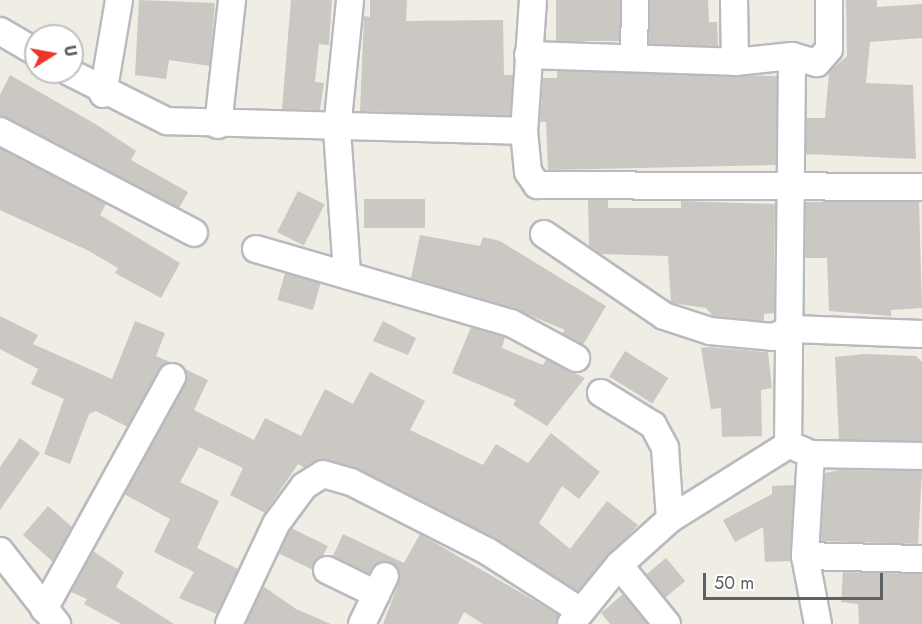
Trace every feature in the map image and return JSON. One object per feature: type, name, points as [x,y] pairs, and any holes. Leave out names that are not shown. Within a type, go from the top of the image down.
[{"type":"street","points":[[103,94],[119,0]]},
{"type":"street","points":[[218,125],[232,0]]},
{"type":"street","points":[[347,273],[337,129],[350,0]]},
{"type":"street","points":[[533,0],[524,131],[528,172],[537,185],[551,188],[794,182],[922,187]]},
{"type":"street","points":[[634,58],[635,0]]},
{"type":"street","points":[[734,0],[735,62]]},
{"type":"street","points":[[528,55],[735,62],[792,56],[817,63],[825,59],[829,0]]},
{"type":"street","points":[[0,31],[24,45]]},
{"type":"street","points":[[792,56],[793,329],[805,556],[818,624]]},
{"type":"street","points":[[84,82],[103,94],[167,121],[337,129],[524,131]]},
{"type":"street","points":[[0,131],[194,233]]},
{"type":"street","points":[[544,234],[685,324],[773,337],[793,329],[922,334]]},
{"type":"street","points":[[256,249],[347,273],[512,323],[576,358]]},
{"type":"street","points":[[0,551],[50,616],[172,377]]},
{"type":"street","points":[[602,393],[653,426],[665,448],[670,519]]},
{"type":"street","points":[[229,624],[276,524],[304,486],[323,474],[351,482],[450,531],[575,617],[619,565],[670,519],[800,449],[922,456]]},
{"type":"street","points":[[805,556],[922,559]]},
{"type":"street","points":[[619,565],[667,624]]},
{"type":"street","points":[[327,570],[380,585],[362,624]]},
{"type":"building","points":[[139,0],[215,3],[210,66],[169,60],[166,79],[135,75]]},
{"type":"building","points":[[291,0],[332,0],[329,45],[319,44],[315,82],[324,83],[320,110],[282,109]]},
{"type":"building","points":[[370,0],[407,0],[406,21],[503,20],[504,75],[513,75],[510,116],[360,111],[364,16],[370,17]]},
{"type":"building","points":[[556,0],[620,0],[620,41],[556,41]]},
{"type":"building","points":[[650,0],[708,0],[709,22],[717,22],[718,46],[649,44]]},
{"type":"building","points":[[846,0],[877,0],[877,7],[922,4],[922,38],[870,42],[866,83],[913,85],[916,159],[806,154],[806,118],[825,118],[829,72],[847,56]]},
{"type":"building","points":[[557,71],[777,76],[776,165],[548,170],[546,122],[540,122],[543,78],[557,78]]},
{"type":"building","points":[[10,75],[97,125],[136,151],[131,160],[188,192],[179,208],[0,116],[0,95]]},
{"type":"building","points":[[0,148],[106,204],[100,215],[180,263],[161,298],[115,273],[118,268],[87,250],[0,210]]},
{"type":"building","points":[[298,191],[325,205],[304,246],[277,232]]},
{"type":"building","points":[[364,199],[425,199],[425,228],[364,228]]},
{"type":"building","points":[[588,200],[608,200],[608,208],[681,208],[681,201],[775,204],[774,313],[764,314],[764,321],[713,316],[706,308],[671,303],[668,256],[600,254],[589,247]]},
{"type":"building","points":[[806,202],[919,202],[922,308],[891,310],[891,316],[829,311],[827,258],[805,258]]},
{"type":"building","points":[[420,235],[480,246],[483,237],[500,241],[606,306],[583,345],[562,334],[565,330],[515,309],[411,278]]},
{"type":"building","points":[[285,273],[321,283],[313,310],[277,300]]},
{"type":"building","points":[[0,316],[38,335],[33,344],[112,379],[135,321],[165,333],[156,356],[170,362],[159,370],[128,427],[96,411],[89,414],[70,464],[44,454],[64,399],[31,384],[38,369],[0,349]]},
{"type":"building","points":[[383,321],[416,338],[408,355],[373,341]]},
{"type":"building","points":[[471,327],[505,337],[502,348],[543,365],[546,359],[585,378],[547,426],[513,405],[516,400],[452,373]]},
{"type":"building","points":[[701,348],[768,352],[772,388],[761,390],[762,436],[722,437],[721,408],[711,409]]},
{"type":"building","points":[[625,351],[668,378],[652,403],[609,376]]},
{"type":"building","points":[[864,354],[916,356],[922,362],[922,441],[839,440],[835,357]]},
{"type":"building","points":[[185,369],[208,380],[194,410],[254,440],[265,418],[301,436],[325,389],[353,404],[370,372],[425,401],[410,430],[483,465],[496,444],[528,463],[551,433],[600,472],[579,499],[562,486],[539,523],[570,549],[607,501],[638,525],[578,592],[494,538],[358,469],[327,460],[305,468],[298,464],[265,513],[230,495],[243,468],[199,447],[180,482],[219,501],[197,548],[238,569],[217,614],[179,598],[194,572],[154,552],[170,519],[124,494],[185,384]]},
{"type":"building","points":[[20,438],[40,453],[0,510],[0,467]]},
{"type":"building","points":[[839,470],[922,471],[918,544],[821,541],[825,473]]},
{"type":"building","points":[[794,485],[791,561],[765,562],[763,527],[735,542],[723,520],[772,494],[772,486]]},
{"type":"building","points":[[48,506],[72,527],[53,562],[23,535]]},
{"type":"building","points":[[291,528],[328,546],[316,571],[279,553]]},
{"type":"building","points":[[343,534],[404,563],[420,534],[559,615],[556,624],[483,624],[464,612],[458,624],[383,624],[399,582],[398,568],[383,561],[369,574],[333,556]]},
{"type":"building","points":[[93,551],[124,572],[116,587],[174,624],[121,624],[84,604],[87,599],[71,592]]},
{"type":"building","points":[[666,558],[685,581],[665,598],[646,575]]},
{"type":"building","points":[[843,572],[922,574],[922,624],[859,624],[858,604],[841,602]]},
{"type":"building","points":[[263,586],[296,609],[331,624],[246,624]]},
{"type":"building","points":[[623,594],[648,624],[610,624],[601,613]]}]
